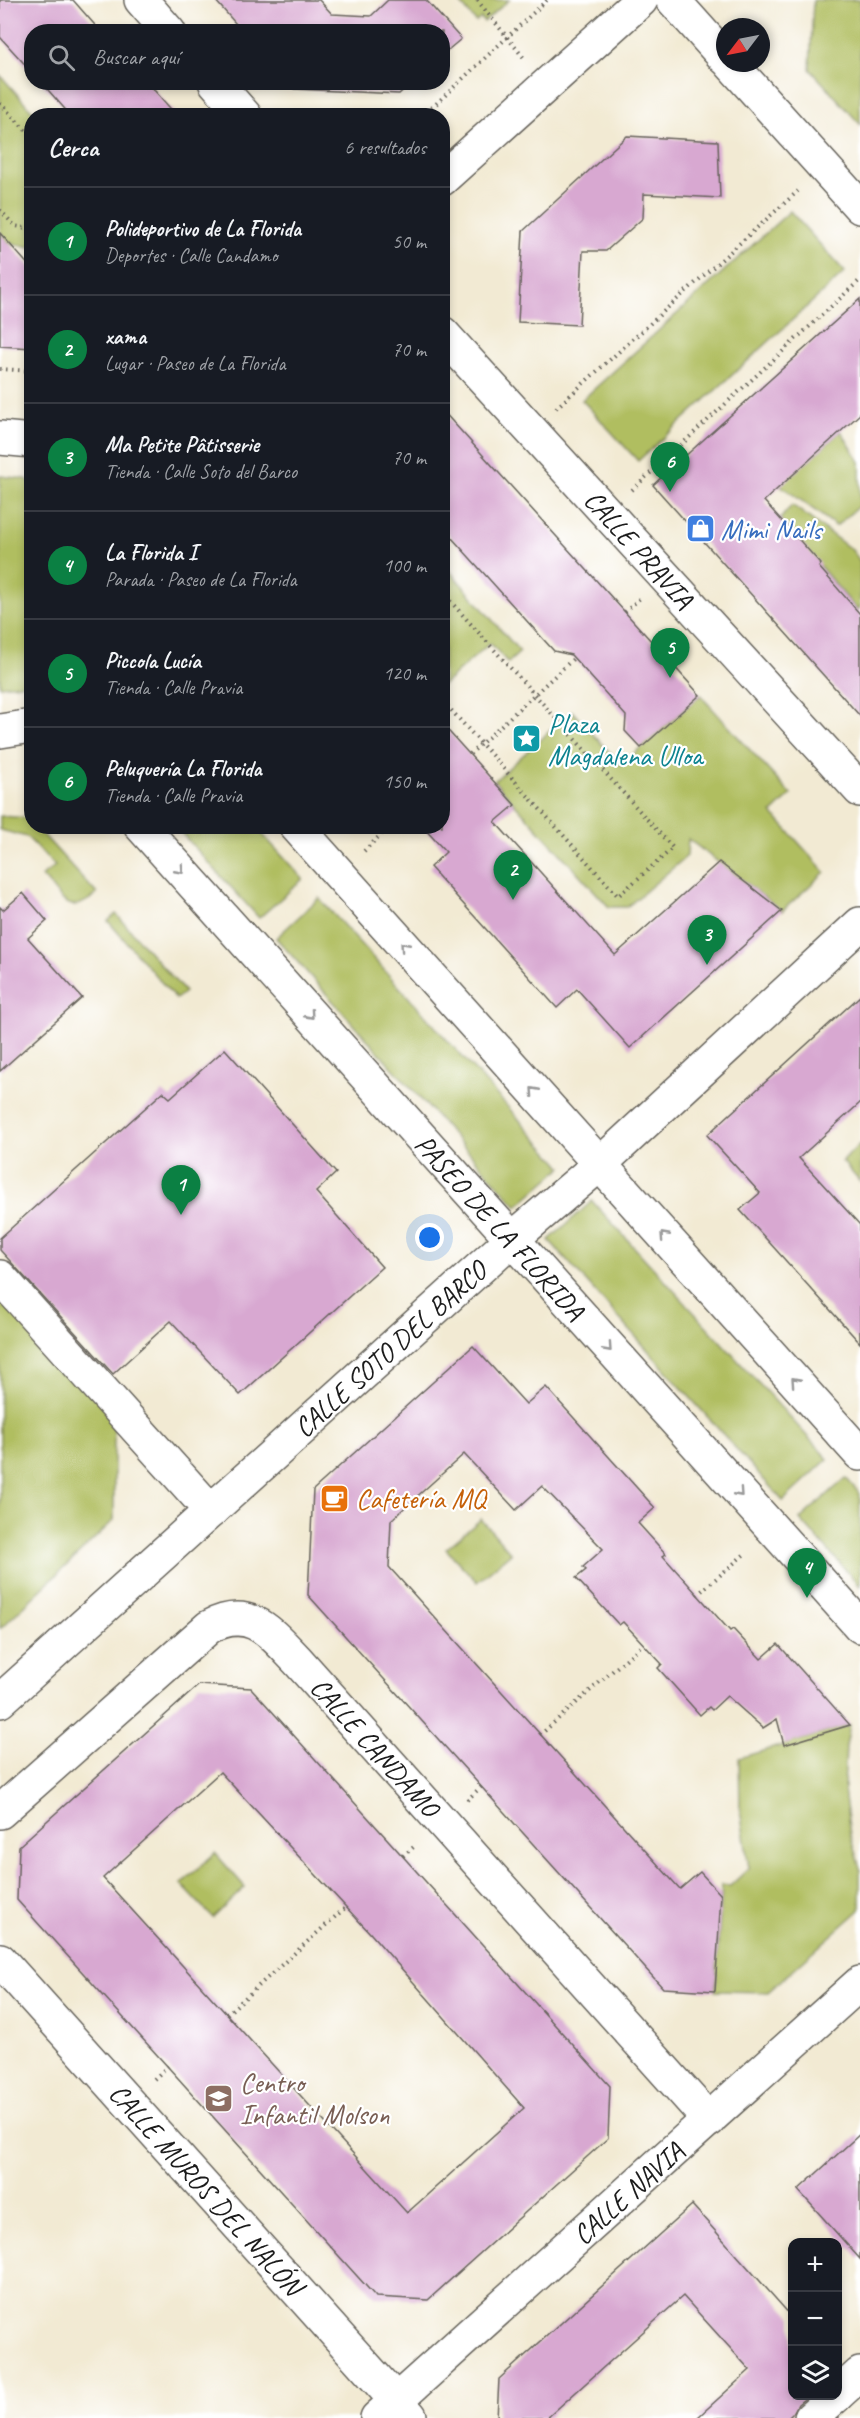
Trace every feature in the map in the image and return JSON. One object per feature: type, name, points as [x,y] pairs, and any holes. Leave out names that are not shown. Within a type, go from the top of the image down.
[{"type":"street","points":[[141,0],[162,24]]},
{"type":"street","points":[[450,172],[641,0]]},
{"type":"street","points":[[673,0],[716,48]]},
{"type":"street","points":[[738,72],[860,207]]},
{"type":"street","points":[[222,90],[238,108]]},
{"type":"street","name":"CALLE PRAVIA","points":[[450,342],[860,790]]},
{"type":"street","points":[[0,438],[24,440]]},
{"type":"street","points":[[0,731],[24,727]]},
{"type":"street","name":"PASEO DE LA FLORIDA","points":[[148,834],[860,1626]]},
{"type":"street","points":[[303,834],[860,1454]]},
{"type":"street","name":"CALLE SOTO DEL BARCO","points":[[0,1701],[511,1240],[600,1164],[860,924]]},
{"type":"street","points":[[0,1277],[211,1511]]},
{"type":"street","name":"CALLE CANDAMO","points":[[0,1812],[209,1627],[222,1620],[237,1618],[252,1621],[267,1629],[297,1660],[709,2120]]},
{"type":"street","name":"CALLE MUROS DEL NALÓN","points":[[0,1960],[395,2412]]},
{"type":"street","name":"CALLE NAVIA","points":[[395,2412],[860,1983]]},
{"type":"street","points":[[842,2390],[860,2374]]},
{"type":"street","points":[[810,2418],[831,2400]]},
{"type":"path","points":[[477,0],[546,84]]},
{"type":"path","points":[[431,108],[547,0]]},
{"type":"path","points":[[0,103],[24,128]]},
{"type":"path","points":[[531,431],[824,167]]},
{"type":"path","points":[[0,210],[15,226],[24,228]]},
{"type":"path","points":[[607,513],[860,280]]},
{"type":"path","points":[[0,369],[24,370]]},
{"type":"path","points":[[450,601],[673,848],[618,896],[450,709]]},
{"type":"path","points":[[470,754],[574,658]]},
{"type":"path","points":[[698,1595],[772,1529]]},
{"type":"path","points":[[540,1735],[643,1644]]},
{"type":"path","points":[[227,2014],[346,1907]]},
{"type":"green space","points":[[458,0],[509,0],[484,22],[481,18],[476,22]]},
{"type":"green space","points":[[813,0],[860,0],[860,124],[810,69]]},
{"type":"green space","points":[[0,75],[30,108],[24,108],[24,246],[9,243],[0,234]]},
{"type":"green space","points":[[790,211],[845,272],[638,461],[582,400]]},
{"type":"green space","points":[[841,431],[860,462],[860,505],[836,526],[780,485]]},
{"type":"green space","points":[[0,476],[24,479],[24,683],[0,686]]},
{"type":"green space","points":[[792,505],[852,550],[860,561],[860,608],[857,610],[780,519]]},
{"type":"green space","points":[[450,571],[520,652],[508,663],[490,643],[450,679]]},
{"type":"green space","points":[[700,695],[791,795],[772,813],[825,872],[782,911],[688,839],[687,856],[627,907],[609,907],[494,781],[572,711],[621,765]]},
{"type":"green space","points":[[0,816],[24,818],[24,834],[42,834],[97,894],[79,905],[66,903],[42,876],[55,866],[27,837],[0,830]]},
{"type":"green space","points":[[182,834],[262,834],[303,879],[259,918]]},
{"type":"green space","points":[[319,898],[562,1167],[517,1206],[276,938]]},
{"type":"green space","points":[[116,914],[185,992],[176,999],[108,921]]},
{"type":"green space","points":[[860,1144],[860,1182],[842,1161]]},
{"type":"green space","points":[[592,1201],[828,1459],[783,1501],[549,1240]]},
{"type":"green space","points":[[0,1277],[114,1405],[114,1520],[0,1629]]},
{"type":"green space","points":[[846,1478],[860,1494],[860,1586],[800,1519]]},
{"type":"green space","points":[[481,1519],[511,1553],[477,1582],[446,1549]]},
{"type":"green space","points":[[850,1725],[846,1746],[844,1789],[850,1835],[860,1868],[860,1910],[768,1992],[715,1991],[722,1885],[730,1886],[749,1868],[740,1810],[739,1758]]},
{"type":"green space","points":[[215,1853],[245,1887],[213,1918],[181,1884]]},
{"type":"building","points":[[0,0],[73,0],[94,24],[24,24],[24,63],[0,37]]},
{"type":"building","points":[[215,0],[319,0],[332,14],[371,16],[388,0],[426,0],[448,24],[236,24]]},
{"type":"building","points":[[450,27],[461,39],[450,48]]},
{"type":"building","points":[[48,90],[154,90],[170,108],[64,108]]},
{"type":"building","points":[[315,90],[403,90],[399,94]]},
{"type":"building","points":[[627,136],[718,141],[720,198],[644,194],[643,218],[606,251],[583,251],[579,325],[518,322],[523,231]]},
{"type":"building","points":[[0,233],[24,260],[24,348],[0,346]]},
{"type":"building","points":[[860,299],[860,414],[764,501],[821,564],[819,567],[860,614],[860,716],[653,485]]},
{"type":"building","points":[[450,419],[700,695],[641,748],[625,731],[626,716],[600,687],[571,655],[554,651],[450,536]]},
{"type":"building","points":[[450,733],[515,805],[495,822],[615,955],[719,862],[782,911],[630,1048],[577,989],[557,1008],[430,867],[446,852],[429,834],[450,834]]},
{"type":"building","points":[[23,893],[47,921],[28,938],[82,998],[0,1071],[0,907],[3,910]]},
{"type":"building","points":[[860,996],[860,1103],[799,1158],[860,1225],[860,1343],[740,1210],[760,1193],[707,1135]]},
{"type":"building","points":[[225,1049],[336,1173],[316,1192],[382,1267],[240,1395],[171,1321],[113,1374],[0,1250],[0,1238],[163,1092],[170,1098]]},
{"type":"building","points":[[473,1346],[526,1404],[546,1387],[655,1508],[638,1523],[666,1554],[663,1556],[730,1631],[733,1629],[761,1659],[778,1644],[850,1725],[784,1745],[777,1719],[763,1728],[727,1696],[712,1710],[709,1707],[700,1715],[658,1668],[662,1664],[623,1622],[619,1625],[576,1578],[586,1570],[583,1567],[603,1549],[542,1486],[516,1510],[464,1454],[391,1520],[389,1567],[680,1889],[700,1872],[721,1895],[715,1991],[663,1988],[308,1595],[313,1490]]},
{"type":"building","points":[[199,1685],[251,1688],[610,2086],[608,2138],[428,2300],[376,2297],[17,1900],[19,1846]],"holes":[[[220,1772],[371,1934],[524,2108],[407,2213],[103,1878]]]},
{"type":"building","points":[[860,2134],[860,2259],[842,2238],[798,2190]]},
{"type":"building","points":[[692,2205],[788,2313],[788,2400],[803,2400],[788,2418],[697,2418],[750,2370],[683,2296],[547,2418],[497,2418],[499,2379]]},
{"type":"place","name":"Peluquería La Florida","points":[[670,492]]},
{"type":"place","name":"Mimi Nails","points":[[700,529]]},
{"type":"place","name":"Piccola Lucía","points":[[670,678]]},
{"type":"place","name":"Plaza Magdalena Ulloa","points":[[527,739]]},
{"type":"place","name":"хата","points":[[513,900]]},
{"type":"place","name":"Ma Petite Pâtisserie","points":[[707,965]]},
{"type":"place","name":"Polideportivo de La Florida","points":[[181,1215]]},
{"type":"place","name":"Cafetería MQ","points":[[335,1498]]},
{"type":"place","name":"La Florida I","points":[[807,1598]]},
{"type":"place","name":"Centro Infantil Molson","points":[[219,2098]]}]
